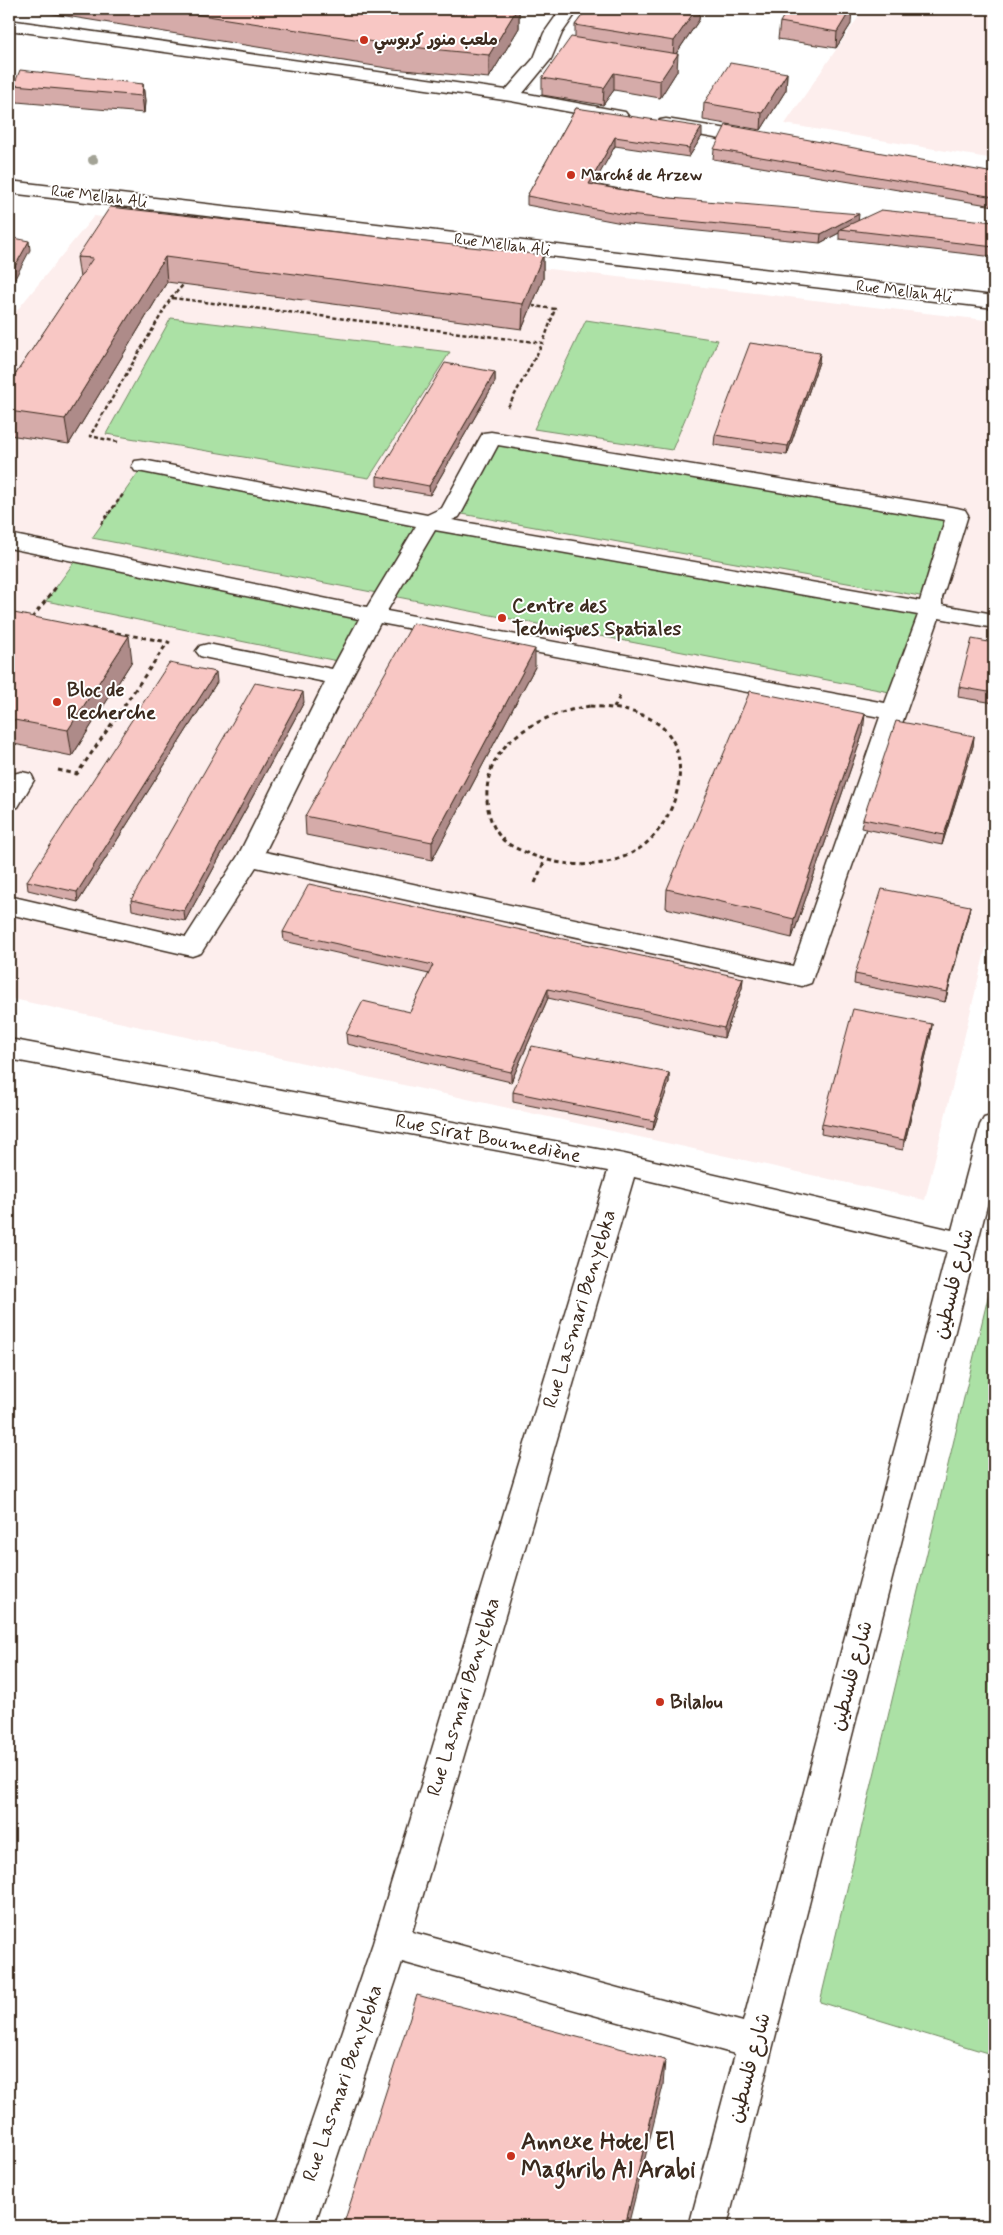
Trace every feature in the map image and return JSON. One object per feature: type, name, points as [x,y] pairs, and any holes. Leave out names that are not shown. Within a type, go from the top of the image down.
[{"type":"street","points":[[511,96],[542,59],[553,33],[570,9]]},
{"type":"street","points":[[9,25],[511,96],[780,144]]},
{"type":"street","name":"Rue Mellah Ali","points":[[9,187],[994,302]]},
{"type":"street","points":[[9,905],[192,947],[250,857],[338,678],[373,615],[429,522],[451,512],[491,438],[957,515],[931,598],[931,610],[802,977],[250,857]]},
{"type":"street","points":[[143,466],[429,522],[994,621]]},
{"type":"street","points":[[9,541],[373,615],[894,712]]},
{"type":"street","points":[[208,651],[338,678]]},
{"type":"street","points":[[9,801],[22,780]]},
{"type":"street","name":"Rue Sirat Boumediène","points":[[9,1050],[624,1164],[964,1244]]},
{"type":"street","name":"شارع فلسطين","points":[[708,2226],[994,1125]]},
{"type":"street","name":"Rue Lasmari Benyebka","points":[[295,2226],[390,1943],[624,1164]]},
{"type":"street","points":[[390,1943],[757,2043]]},
{"type":"path","points":[[171,298],[543,343]]},
{"type":"path","points":[[491,438],[543,343],[555,309],[533,306]]},
{"type":"path","points":[[32,617],[42,619]]},
{"type":"path","points":[[81,626],[208,651]]},
{"type":"path","points":[[58,770],[77,774],[168,642]]},
{"type":"path","points":[[590,706],[614,708],[640,715],[662,727],[672,740],[679,756],[678,785],[674,799],[664,820],[650,840],[633,853],[610,862],[577,864],[545,860],[528,855],[500,837],[491,818],[487,799],[489,779],[496,761],[508,744],[523,729],[544,716],[566,709],[590,706]]},
{"type":"shaded area","points":[[864,9],[902,11],[903,9],[994,9],[994,159],[785,124]]},
{"type":"shaded area","name":"Centre des Techniques Spatiales","points":[[94,216],[994,321],[994,914],[925,1200],[9,998],[9,320]]},
{"type":"green space","points":[[171,318],[450,352],[369,478],[106,434]]},
{"type":"green space","points":[[586,320],[718,340],[672,450],[534,429]]},
{"type":"green space","points":[[491,438],[957,515],[931,598],[451,512]]},
{"type":"green space","points":[[143,466],[931,610],[900,694],[92,538]]},
{"type":"green space","points":[[80,554],[373,615],[347,663],[46,601]]},
{"type":"green space","points":[[994,1272],[994,2055],[820,2002]]},
{"type":"building","points":[[163,9],[517,9],[489,55],[393,45]]},
{"type":"building","points":[[587,9],[696,9],[674,41],[575,25]]},
{"type":"building","points":[[788,9],[851,9],[837,32],[780,22]]},
{"type":"building","points":[[571,37],[678,54],[660,81],[614,73],[604,88],[542,78]]},
{"type":"building","points":[[730,63],[787,73],[762,113],[704,103]]},
{"type":"building","points":[[20,70],[143,84],[142,96],[14,85]]},
{"type":"building","name":"Marché de Arzew","points":[[576,108],[702,127],[689,148],[615,137],[589,184],[670,198],[859,214],[821,234],[627,215],[527,196]]},
{"type":"building","name":"Marché de Arzew","points":[[726,125],[994,173],[994,197],[714,149]]},
{"type":"building","points":[[110,207],[543,255],[523,304],[165,257],[65,419],[9,411],[9,384],[93,258],[77,257]]},
{"type":"building","points":[[881,210],[994,222],[994,247],[840,229]]},
{"type":"building","points":[[9,237],[29,241],[9,277]]},
{"type":"building","points":[[750,343],[820,353],[788,446],[715,435]]},
{"type":"building","points":[[445,363],[495,372],[429,486],[377,476]]},
{"type":"building","name":"Bloc de Recherche","points":[[9,612],[129,636],[68,730],[9,719]]},
{"type":"building","points":[[413,623],[535,649],[432,842],[305,816]]},
{"type":"building","points":[[972,639],[994,643],[994,693],[959,687]]},
{"type":"building","points":[[169,663],[216,672],[77,892],[27,881]]},
{"type":"building","points":[[255,683],[303,692],[184,911],[131,900]]},
{"type":"building","points":[[750,691],[865,714],[794,919],[667,889]]},
{"type":"building","points":[[896,721],[974,736],[944,835],[863,819]]},
{"type":"building","points":[[309,884],[743,978],[724,1028],[548,989],[511,1072],[346,1034],[363,1001],[410,1012],[433,965],[283,932]]},
{"type":"building","points":[[882,889],[970,906],[947,992],[855,974]]},
{"type":"building","points":[[853,1009],[932,1024],[904,1140],[822,1124]]},
{"type":"building","points":[[532,1046],[669,1073],[654,1121],[513,1092]]},
{"type":"building","name":"Annexe Hotel El Maghrib Al Arabi","points":[[417,1995],[665,2060],[625,2226],[343,2226]]},
{"type":"place","name":"ملعب منور كربوسي","points":[[364,40]]},
{"type":"place","name":"Marché de Arzew","points":[[571,175]]},
{"type":"place","name":"Centre des Techniques Spatiales","points":[[502,618]]},
{"type":"place","name":"Bloc de Recherche","points":[[57,702]]},
{"type":"place","name":"Bilalou","points":[[660,1702]]},
{"type":"place","name":"Annexe Hotel El Maghrib Al Arabi","points":[[511,2156]]}]
